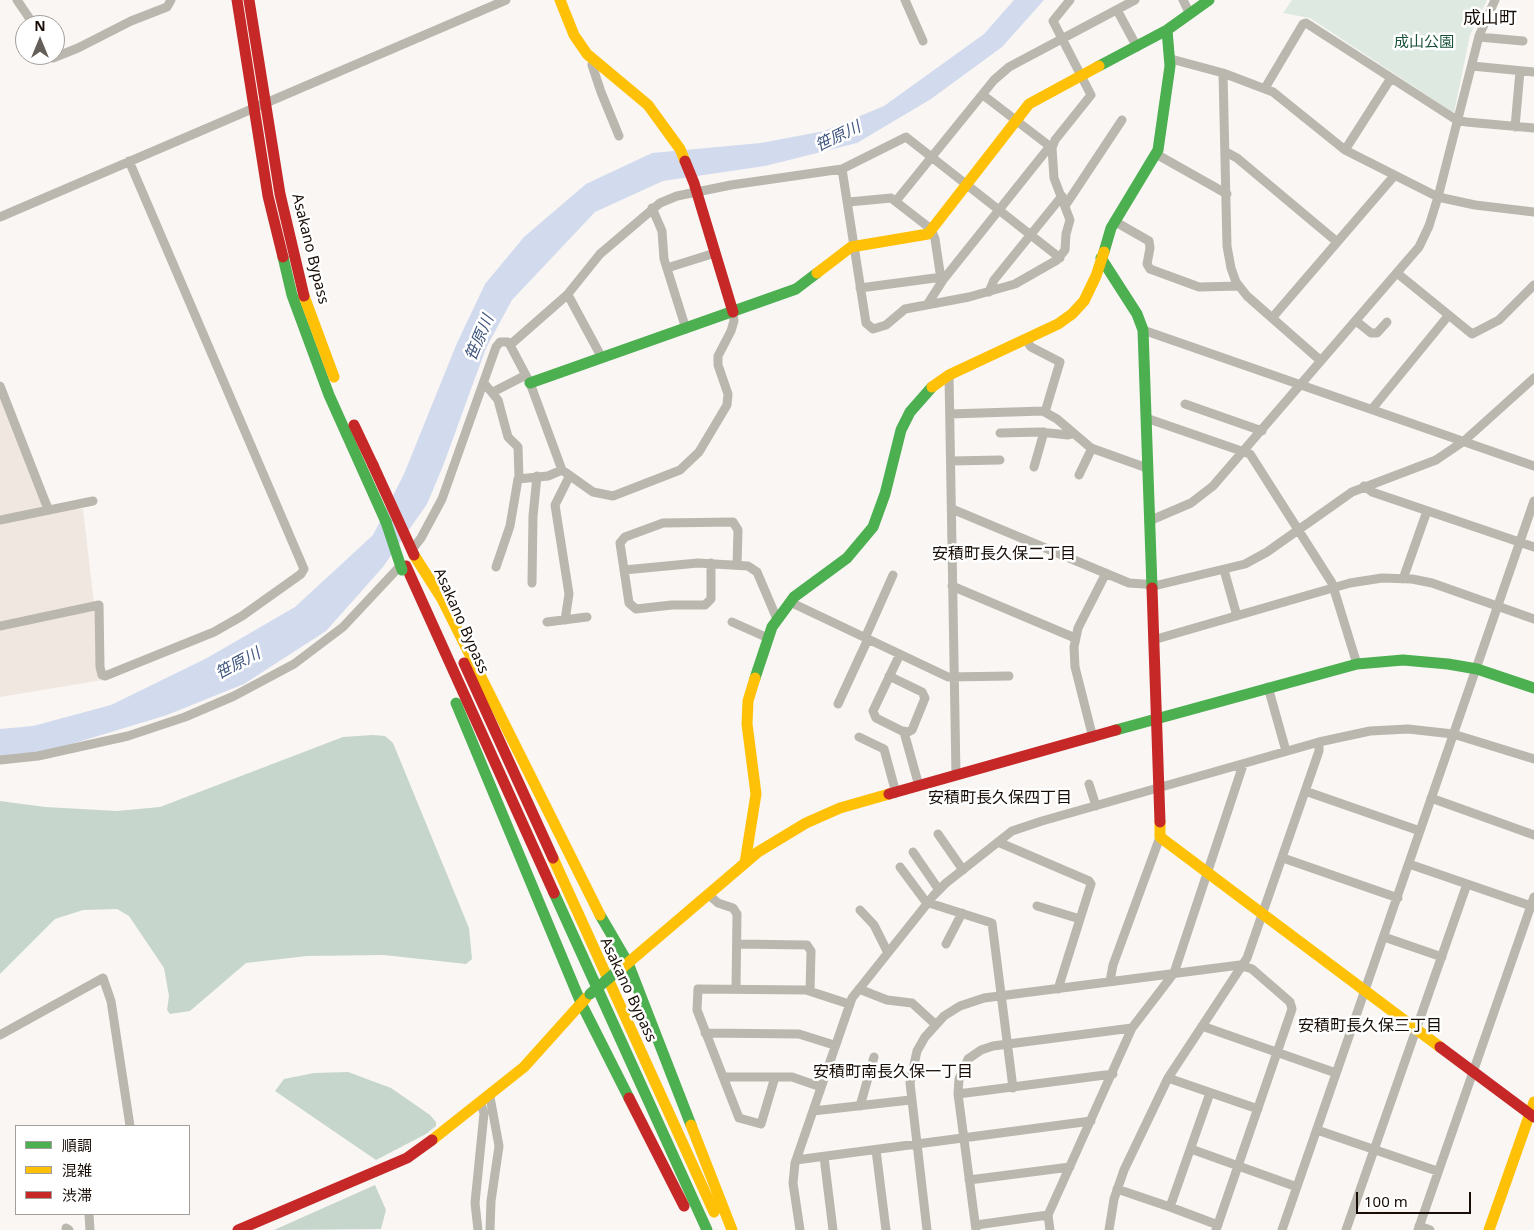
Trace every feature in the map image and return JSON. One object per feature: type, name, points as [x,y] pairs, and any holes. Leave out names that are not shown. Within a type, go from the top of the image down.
[{"type":"main road","name":"Asakano Bypass","points":[[238,0],[260,107],[303,293],[339,391],[722,1230]]},
{"type":"main road","name":"Asakano Bypass","points":[[249,0],[268,196],[292,295],[329,395],[386,522],[404,568],[707,1230]]},
{"type":"main road","points":[[560,0],[574,35],[593,60],[640,98],[659,118],[680,149],[697,194],[733,312]]},
{"type":"main road","points":[[528,379],[602,358],[796,289],[842,252],[854,246],[920,237],[928,234],[966,182],[1029,104],[1167,30],[1209,0]]},
{"type":"main road","points":[[745,863],[756,794],[747,724],[748,701],[768,638],[777,619],[801,590],[847,558],[868,534],[880,512],[899,437],[906,418],[928,389],[949,375],[1058,324],[1077,310],[1089,291],[1114,221],[1156,154],[1170,59],[1167,30]]},
{"type":"main road","points":[[1101,258],[1137,314],[1143,330],[1160,837],[1262,916],[1473,1070],[1532,1116]]},
{"type":"main road","points":[[414,555],[442,599],[605,924],[628,963],[732,1230]]},
{"type":"main road","points":[[404,568],[581,1003],[697,1230]]},
{"type":"main road","points":[[238,1230],[407,1158],[485,1100],[524,1068],[590,994],[745,863],[774,841],[818,817],[919,786],[1268,687],[1357,664],[1415,660],[1477,669],[1534,688]]},
{"type":"main road","points":[[1489,1230],[1532,1116],[1534,1102]]},
{"type":"street","points":[[17,0],[27,15]]},
{"type":"street","points":[[65,53],[131,21],[167,7],[171,0]]},
{"type":"street","points":[[0,217],[506,0]]},
{"type":"street","points":[[905,0],[923,41]]},
{"type":"street","points":[[927,305],[942,279],[1091,96],[1091,92],[1053,21],[1070,0]]},
{"type":"street","points":[[896,201],[994,80],[1009,66],[1135,0]]},
{"type":"street","points":[[1183,0],[1190,14]]},
{"type":"street","points":[[1149,521],[1178,510],[1203,496],[1245,451],[1422,242],[1438,197],[1479,37],[1495,0]]},
{"type":"street","points":[[1117,10],[1137,47]]},
{"type":"street","points":[[1266,88],[1305,23],[1457,120],[1534,128]]},
{"type":"street","points":[[1479,37],[1523,41]]},
{"type":"street","points":[[1170,59],[1223,73],[1266,88],[1288,101],[1345,150],[1438,197],[1475,205],[1534,212]]},
{"type":"street","points":[[593,60],[592,65],[601,92],[619,136]]},
{"type":"street","points":[[1472,66],[1534,72]]},
{"type":"street","points":[[1515,126],[1520,71]]},
{"type":"street","points":[[1223,73],[1228,253],[1233,275],[1239,286],[1321,361]]},
{"type":"street","points":[[1345,150],[1391,78]]},
{"type":"street","points":[[842,169],[849,202],[866,324],[873,329],[886,325],[905,310],[989,292],[1015,284],[1060,258],[1065,250],[1066,234],[1070,222],[1054,178],[1051,147],[1014,121],[982,95]]},
{"type":"street","points":[[1065,206],[1122,120]]},
{"type":"street","points":[[510,345],[568,294],[600,254],[652,208],[670,198],[697,194],[731,185],[842,169],[906,137],[966,182],[1060,258]]},
{"type":"street","points":[[1226,152],[1237,158],[1336,241]]},
{"type":"street","points":[[1156,154],[1227,194]]},
{"type":"street","points":[[0,626],[99,605],[100,668],[102,675],[105,676],[214,632],[242,616],[301,574],[304,569],[129,161]]},
{"type":"street","points":[[1272,318],[1336,241],[1394,176]]},
{"type":"street","points":[[989,292],[994,280],[1062,196]]},
{"type":"street","points":[[849,202],[887,197],[896,201],[931,229],[935,239],[942,279]]},
{"type":"street","points":[[652,208],[662,231],[663,254],[686,329]]},
{"type":"street","points":[[1114,221],[1149,241],[1150,248],[1147,264],[1150,269],[1199,287],[1239,286]]},
{"type":"street","points":[[667,268],[715,253]]},
{"type":"street","points":[[1397,273],[1472,334],[1499,320],[1534,284]]},
{"type":"street","points":[[860,288],[942,279]]},
{"type":"street","points":[[568,294],[602,358]]},
{"type":"street","points":[[0,760],[38,756],[85,746],[128,736],[185,717],[272,678],[343,627],[392,577],[421,538],[442,499],[496,347],[504,342],[510,345],[528,379],[565,474],[593,492],[613,496],[680,470],[699,452],[727,405],[728,394],[718,365],[718,356],[731,331],[734,321],[733,312]]},
{"type":"street","points":[[1372,409],[1448,316]]},
{"type":"street","points":[[1356,321],[1370,333],[1377,333],[1386,322]]},
{"type":"street","points":[[1143,330],[1534,466]]},
{"type":"street","points":[[1026,340],[1033,348],[1060,362],[1045,412]]},
{"type":"street","points":[[949,375],[956,776]]},
{"type":"street","points":[[952,509],[1134,585],[1151,586],[1224,570],[1257,558],[1337,501],[1364,486],[1436,460],[1464,441],[1534,378]]},
{"type":"street","points":[[493,392],[528,379]]},
{"type":"street","points":[[484,383],[499,402],[508,436],[518,448],[519,478],[510,526],[496,567]]},
{"type":"street","points":[[0,386],[48,509]]},
{"type":"street","points":[[1185,404],[1262,431]]},
{"type":"street","points":[[950,414],[1045,412],[1057,419],[1072,434],[1092,448],[1147,468]]},
{"type":"street","points":[[1146,418],[1245,451],[1251,456],[1335,588],[1357,664]]},
{"type":"street","points":[[1000,433],[1044,432],[1072,434]]},
{"type":"street","points":[[1034,467],[1044,432]]},
{"type":"street","points":[[1079,475],[1092,448]]},
{"type":"street","points":[[951,461],[1000,460]]},
{"type":"street","points":[[519,478],[565,474]]},
{"type":"street","points":[[565,474],[555,505],[569,594],[566,620]]},
{"type":"street","points":[[532,583],[533,516],[537,476]]},
{"type":"street","points":[[1364,486],[1372,492],[1534,547]]},
{"type":"street","points":[[0,520],[94,501]]},
{"type":"street","points":[[1282,1230],[1534,502]]},
{"type":"street","points":[[1404,579],[1427,511]]},
{"type":"street","points":[[711,564],[711,599],[703,606],[672,605],[636,609],[629,603],[620,543],[623,538],[664,523],[735,523],[738,530],[737,565]]},
{"type":"street","points":[[624,570],[711,564],[748,566],[757,572],[777,619]]},
{"type":"street","points":[[1224,570],[1237,616]]},
{"type":"street","points":[[1093,738],[1075,667],[1075,638],[1106,573]]},
{"type":"street","points":[[838,704],[893,575]]},
{"type":"street","points":[[1153,640],[1372,579],[1404,579],[1432,583],[1534,618]]},
{"type":"street","points":[[952,586],[1075,638]]},
{"type":"street","points":[[790,602],[948,677],[1009,676]]},
{"type":"street","points":[[547,622],[587,618]]},
{"type":"street","points":[[732,622],[768,638]]},
{"type":"street","points":[[889,676],[922,692],[925,698],[912,730],[908,732],[876,718],[873,711],[889,676],[900,654]]},
{"type":"street","points":[[1268,687],[1286,752]]},
{"type":"street","points":[[800,1230],[793,1183],[796,1160],[849,1004],[859,988],[939,890],[998,842],[1023,826],[1350,734],[1383,730],[1427,730],[1453,734],[1534,759]]},
{"type":"street","points":[[903,731],[919,786]]},
{"type":"street","points":[[859,736],[884,749],[896,793]]},
{"type":"street","points":[[1109,1230],[1117,1189],[1168,1078],[1244,965],[1306,792],[1320,742]]},
{"type":"street","points":[[1050,1230],[1048,1215],[1113,1074],[1132,1028],[1174,973],[1243,765]]},
{"type":"street","points":[[1089,784],[1096,806]]},
{"type":"street","points":[[1306,792],[1420,831]]},
{"type":"street","points":[[1431,798],[1534,835]]},
{"type":"street","points":[[938,834],[963,870]]},
{"type":"street","points":[[1110,981],[1113,965],[1160,837]]},
{"type":"street","points":[[998,842],[1089,881],[1092,888],[1058,989]]},
{"type":"street","points":[[913,852],[939,890]]},
{"type":"street","points":[[1283,858],[1398,898]]},
{"type":"street","points":[[1409,864],[1533,904],[1437,1171],[1419,1228],[1430,1230]]},
{"type":"street","points":[[900,867],[928,903],[992,923],[1013,1088]]},
{"type":"street","points":[[1346,1230],[1468,884]]},
{"type":"street","points":[[708,894],[718,903],[735,909],[737,915],[736,989]]},
{"type":"street","points":[[1036,906],[1080,919]]},
{"type":"street","points":[[860,910],[874,925],[888,953]]},
{"type":"street","points":[[946,944],[962,914]]},
{"type":"street","points":[[1384,937],[1442,957]]},
{"type":"street","points":[[737,944],[807,945],[811,951],[810,991]]},
{"type":"street","points":[[927,1230],[910,1100],[910,1083],[915,1056],[925,1037],[935,1024],[960,1006],[974,1000],[1232,965],[1244,965],[1252,969],[1292,1005],[1278,1053],[1217,1228],[1170,1207],[1117,1189]]},
{"type":"street","points":[[0,1035],[103,978],[111,1000],[130,1125]]},
{"type":"street","points":[[859,988],[887,1000],[912,1003],[935,1024]]},
{"type":"street","points":[[775,1077],[761,1124],[739,1118],[697,1010],[698,989],[810,991],[849,1004]]},
{"type":"street","points":[[1202,1026],[1336,1073]]},
{"type":"street","points":[[1048,1215],[976,1227],[958,1094],[958,1079],[968,1059],[981,1050],[1008,1044],[1132,1028]]},
{"type":"street","points":[[705,1033],[798,1034],[834,1045]]},
{"type":"street","points":[[860,1106],[874,1057]]},
{"type":"street","points":[[958,1094],[1113,1074]]},
{"type":"street","points":[[724,1077],[792,1077],[820,1086]]},
{"type":"street","points":[[1168,1078],[1258,1109]]},
{"type":"street","points":[[1170,1207],[1210,1093]]},
{"type":"street","points":[[478,1230],[475,1203],[485,1100]]},
{"type":"street","points":[[485,1100],[499,1146],[490,1204],[490,1230]]},
{"type":"street","points":[[813,1111],[910,1100]]},
{"type":"street","points":[[796,1160],[1091,1121]]},
{"type":"street","points":[[1317,1130],[1437,1171]]},
{"type":"street","points":[[876,1150],[886,1230]]},
{"type":"street","points":[[1191,1150],[1297,1187]]},
{"type":"street","points":[[824,1157],[834,1230]]},
{"type":"street","points":[[969,1180],[1070,1167]]},
{"type":"street","points":[[88,1215],[90,1230]]},
{"type":"shaded area","points":[[0,392],[55,511],[83,509],[103,680],[0,697]]},
{"type":"shaded area","points":[[385,736],[393,743],[469,928],[472,959],[466,964],[384,955],[307,956],[246,963],[190,1011],[170,1014],[167,1010],[169,996],[164,968],[129,916],[117,909],[83,910],[55,919],[0,974],[0,801],[45,807],[117,811],[160,807],[343,737]]},
{"type":"shaded area","points":[[348,1072],[391,1088],[430,1115],[436,1122],[436,1126],[426,1134],[376,1160],[275,1091],[284,1079],[314,1073]]},
{"type":"shaded area","points":[[375,1185],[386,1210],[381,1229],[274,1230]]},
{"type":"green space","name":"成山公園","points":[[1292,0],[1487,0],[1470,35],[1454,113],[1310,18],[1283,13]]},
{"type":"water","name":"笹原川","points":[[1014,0],[1044,0],[1002,47],[931,99],[857,143],[765,166],[663,181],[595,212],[512,300],[486,348],[443,466],[427,504],[383,567],[326,631],[244,684],[167,715],[42,753],[0,759],[0,729],[33,726],[111,705],[207,658],[295,607],[373,535],[404,474],[457,343],[485,284],[524,237],[586,184],[652,153],[761,143],[824,131],[884,106],[984,34]]},
{"type":"traffic: fast","points":[[1099,66],[1167,30],[1209,0]]},
{"type":"traffic: fast","points":[[1104,252],[1111,228],[1158,150],[1170,66],[1167,30]]},
{"type":"traffic: fast","points":[[283,257],[292,295],[329,395],[386,522]]},
{"type":"traffic: fast","points":[[1101,258],[1137,314],[1143,330],[1152,588]]},
{"type":"traffic: fast","points":[[530,383],[796,289],[817,273]]},
{"type":"traffic: fast","points":[[755,678],[772,627],[794,597],[847,558],[873,527],[885,494],[901,430],[910,412],[932,387]]},
{"type":"traffic: fast","points":[[386,522],[402,570]]},
{"type":"traffic: fast","points":[[1116,730],[1357,664],[1403,660],[1448,664],[1477,669],[1534,688]]},
{"type":"traffic: fast","points":[[456,703],[581,1003],[629,1098]]},
{"type":"traffic: fast","points":[[554,893],[707,1230]]},
{"type":"traffic: fast","points":[[600,915],[628,963],[691,1125]]},
{"type":"traffic: fast","points":[[590,994],[615,973]]},
{"type":"traffic: slow","points":[[560,0],[574,35],[587,54],[648,105],[680,149],[685,161]]},
{"type":"traffic: slow","points":[[817,273],[851,247],[928,234],[1029,104],[1099,66]]},
{"type":"traffic: slow","points":[[932,387],[949,375],[1058,324],[1072,314],[1084,301],[1096,276],[1104,252]]},
{"type":"traffic: slow","points":[[304,296],[334,377]]},
{"type":"traffic: slow","points":[[414,555],[442,599],[600,915]]},
{"type":"traffic: slow","points":[[745,863],[756,794],[747,724],[748,701],[755,678]]},
{"type":"traffic: slow","points":[[622,968],[758,852],[806,823],[840,808],[889,794]]},
{"type":"traffic: slow","points":[[1160,822],[1160,837],[1440,1047]]},
{"type":"traffic: slow","points":[[553,858],[714,1212]]},
{"type":"traffic: slow","points":[[432,1140],[524,1067],[586,998]]},
{"type":"traffic: slow","points":[[1489,1230],[1534,1102]]},
{"type":"traffic: slow","points":[[691,1125],[732,1230]]},
{"type":"traffic: jam","points":[[237,0],[268,196],[283,257]]},
{"type":"traffic: jam","points":[[249,0],[280,194],[304,296]]},
{"type":"traffic: jam","points":[[685,161],[694,183],[733,312]]},
{"type":"traffic: jam","points":[[354,425],[373,465]]},
{"type":"traffic: jam","points":[[373,465],[414,555]]},
{"type":"traffic: jam","points":[[406,566],[554,893]]},
{"type":"traffic: jam","points":[[1152,588],[1160,822]]},
{"type":"traffic: jam","points":[[464,663],[553,858]]},
{"type":"traffic: jam","points":[[889,794],[1116,730]]},
{"type":"traffic: jam","points":[[1440,1047],[1534,1117]]},
{"type":"traffic: jam","points":[[629,1098],[684,1206]]},
{"type":"traffic: jam","points":[[238,1230],[407,1158],[432,1140]]},
{"type":"district","name":"成山町","points":[[1490,19]]},
{"type":"district","name":"安積町長久保二丁目","points":[[1004,554]]},
{"type":"district","name":"安積町長久保四丁目","points":[[1000,798]]},
{"type":"district","name":"安積町長久保三丁目","points":[[1370,1026]]},
{"type":"district","name":"安積町南長久保一丁目","points":[[893,1072]]}]
